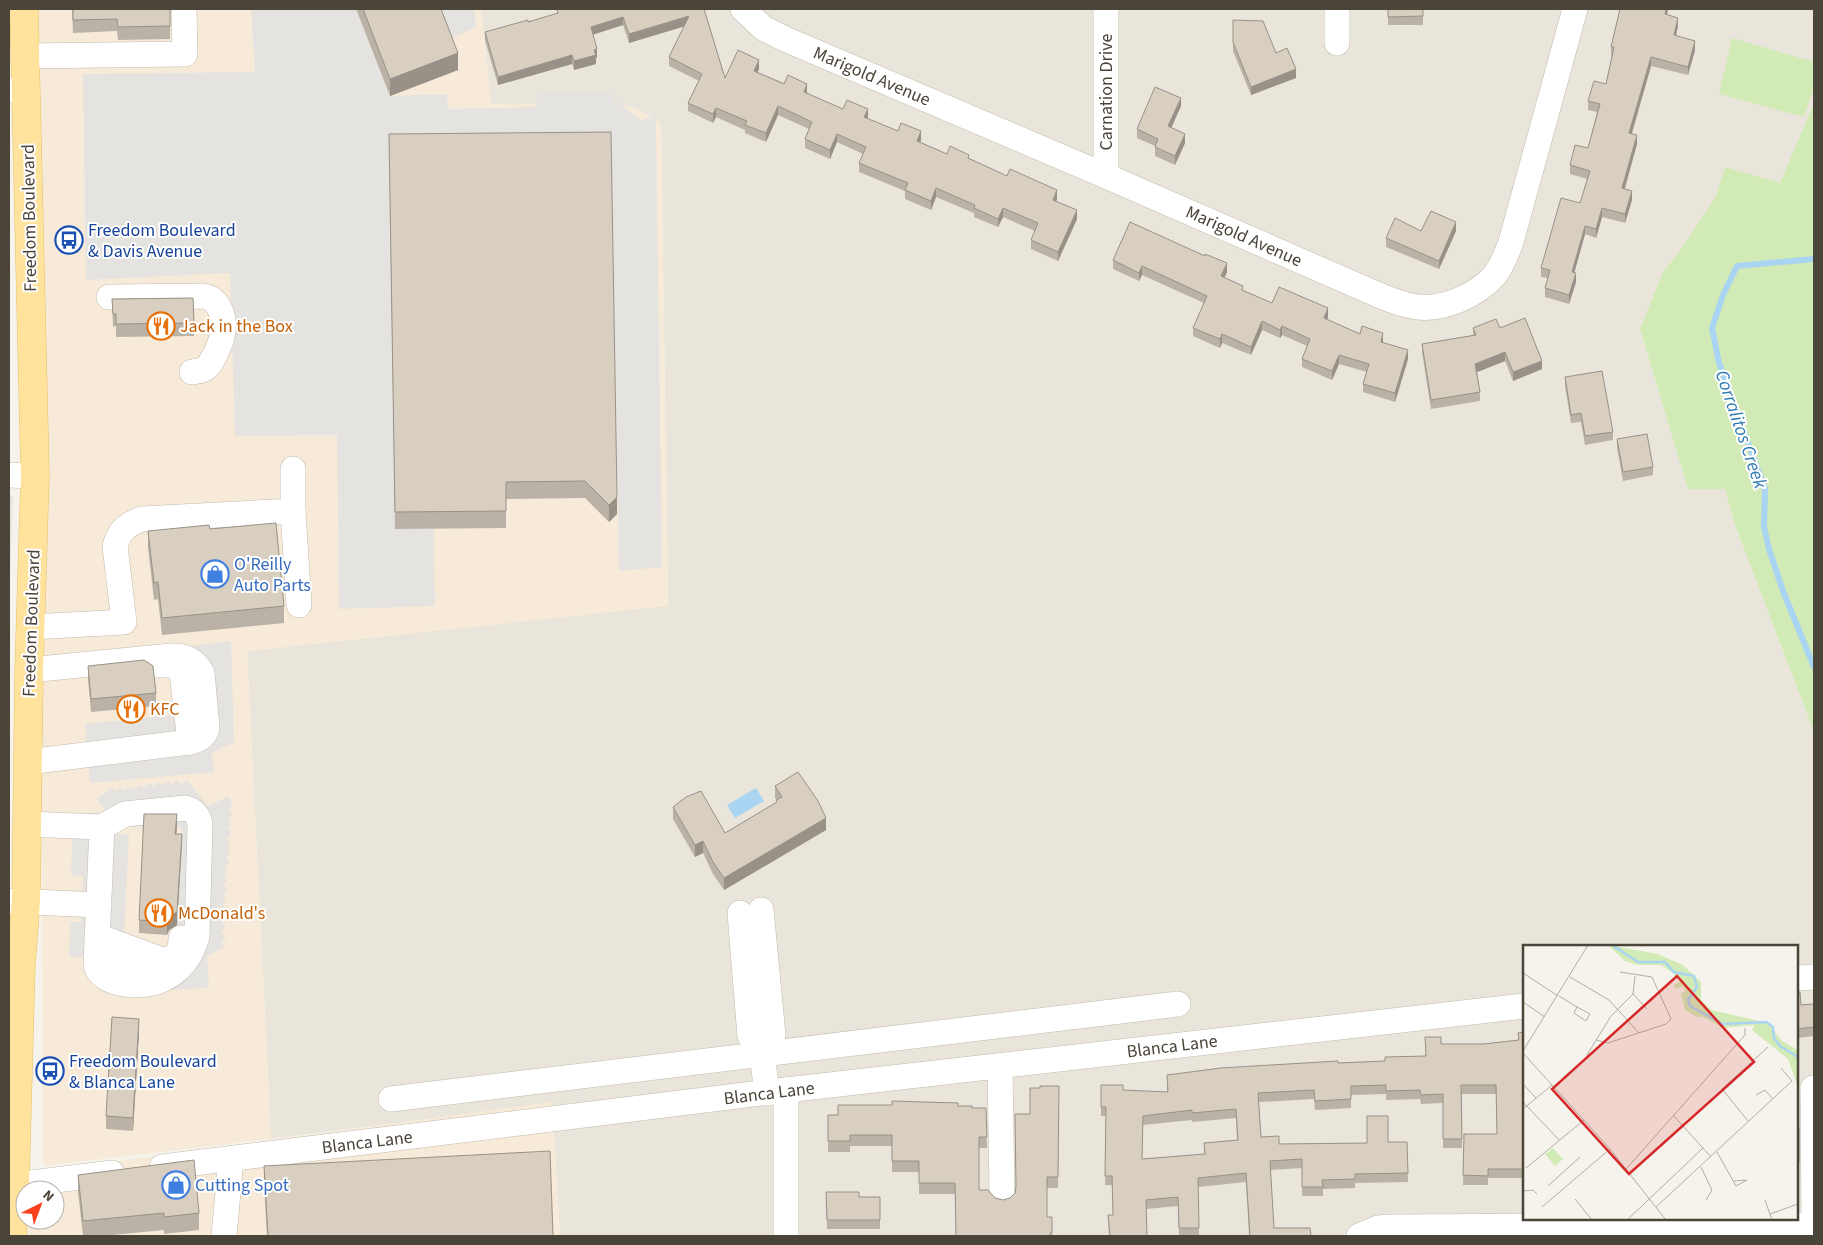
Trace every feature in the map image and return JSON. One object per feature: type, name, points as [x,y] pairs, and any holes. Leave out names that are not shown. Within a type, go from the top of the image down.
[{"type":"main road","name":"Freedom Boulevard","points":[[12,1236],[21,965],[17,901],[26,824],[31,627],[22,475],[18,145],[18,90],[24,9]]},
{"type":"street","points":[[20,46],[185,54],[184,9]]},
{"type":"street","name":"Marigold Avenue","points":[[743,9],[763,28],[785,39],[1388,299],[1404,305],[1420,307],[1437,306],[1452,302],[1481,287],[1494,275],[1504,259],[1511,242],[1575,9]]},
{"type":"street","name":"Carnation Drive","points":[[1106,9],[1106,176]]},
{"type":"street","points":[[1337,9],[1337,43]]},
{"type":"street","points":[[108,297],[203,296],[213,299],[221,311],[222,339],[210,364],[201,371],[192,372]]},
{"type":"street","points":[[293,469],[293,510],[299,605]]},
{"type":"street","points":[[31,627],[124,622],[115,546],[118,535],[130,524],[142,519],[293,510]]},
{"type":"street","points":[[28,762],[190,742],[200,739],[206,732],[202,673],[198,666],[187,657],[171,656],[30,670]]},
{"type":"street","points":[[26,824],[102,827],[125,814],[187,809],[196,813],[200,824],[197,937],[192,950],[178,969],[157,982],[130,985],[106,978],[97,970],[102,827]]},
{"type":"street","points":[[97,946],[162,960],[169,959],[176,954],[181,946],[187,809]]},
{"type":"street","points":[[17,901],[99,905]]},
{"type":"street","points":[[751,912],[750,1036],[762,1053],[776,1092],[786,1236]]},
{"type":"street","points":[[1798,978],[1814,977]]},
{"type":"street","points":[[391,1099],[1178,1004]]},
{"type":"street","name":"Blanca Lane","points":[[13,1175],[231,1158],[776,1092],[1523,1006]]},
{"type":"street","points":[[1000,1066],[1002,1197]]},
{"type":"street","points":[[1359,1236],[1370,1231],[1390,1227],[1814,1225],[1813,1088]]},
{"type":"street","points":[[224,1236],[231,1158]]},
{"type":"shaded area","points":[[37,9],[481,9],[491,104],[628,105],[661,123],[668,606],[247,651],[271,1139],[43,1166]]},
{"type":"shaded area","points":[[251,9],[356,9],[390,96],[447,94],[448,109],[536,107],[538,92],[612,91],[613,102],[618,102],[640,120],[656,117],[662,567],[619,571],[611,149],[395,529],[434,529],[435,606],[339,609],[337,435],[235,436],[230,273],[86,280],[83,74],[255,72]]},
{"type":"shaded area","points":[[435,9],[474,9],[476,27],[447,41]]},
{"type":"shaded area","points":[[481,9],[1814,9],[1814,103],[1780,184],[1725,167],[1716,198],[1663,272],[1640,330],[1688,488],[1725,488],[1735,525],[1814,732],[1814,1236],[560,1236],[552,1103],[271,1139],[247,651],[668,605],[661,123],[628,105],[491,104]]},
{"type":"shaded area","points":[[9,495],[13,496],[9,606]]},
{"type":"shaded area","points":[[231,641],[234,742],[212,753],[214,772],[90,783],[85,724],[181,714],[175,648]]},
{"type":"shaded area","points":[[187,780],[207,805],[211,805],[228,796],[233,806],[229,809],[232,816],[228,818],[232,825],[228,827],[231,835],[227,837],[230,844],[227,846],[230,854],[226,856],[229,863],[225,866],[228,872],[224,874],[227,881],[223,884],[227,891],[223,893],[226,900],[222,903],[225,910],[222,912],[225,919],[222,921],[225,928],[221,930],[226,939],[221,941],[224,947],[207,956],[209,988],[127,992],[89,978],[85,970],[84,958],[69,956],[70,922],[81,922],[83,876],[71,875],[72,838],[85,838],[86,813],[104,813],[106,810],[97,799],[112,788],[114,791],[121,787],[124,791],[130,787],[133,790],[140,785],[142,788],[150,783],[153,787],[159,782],[162,786],[168,781],[171,785],[177,781],[181,785]],"holes":[[[124,827],[179,827],[182,831],[177,935],[164,954],[124,933],[129,835],[117,834],[117,832]]]},
{"type":"shaded area","points":[[552,1102],[560,1236],[26,1236],[27,1230],[65,1230],[65,1180],[41,1180],[31,1173]]},
{"type":"green space","points":[[1732,38],[1814,62],[1814,87],[1804,117],[1719,94]]},
{"type":"green space","points":[[1814,103],[1814,732],[1735,525],[1725,489],[1688,489],[1640,329],[1663,272],[1679,252],[1715,198],[1725,167],[1780,183]]},
{"type":"water","points":[[756,788],[764,801],[735,818],[727,805]]},
{"type":"building","points":[[73,9],[170,9],[170,26],[118,27],[117,19],[73,20]]},
{"type":"building","points":[[363,9],[441,9],[458,53],[390,79]]},
{"type":"building","points":[[557,9],[704,9],[725,78],[738,50],[759,60],[754,71],[784,84],[788,75],[807,84],[804,92],[843,109],[847,100],[868,109],[864,117],[898,131],[901,123],[921,131],[917,141],[947,154],[950,146],[969,155],[968,158],[1007,176],[1010,169],[1057,190],[1053,200],[1077,210],[1058,252],[1031,240],[1038,223],[1003,208],[998,219],[974,208],[975,205],[936,188],[931,201],[905,190],[908,183],[859,163],[866,147],[837,134],[830,150],[805,139],[812,122],[778,106],[766,133],[745,125],[747,121],[716,108],[713,114],[688,103],[702,74],[669,57],[689,16],[629,34],[623,17],[591,27],[597,49],[594,50],[596,55],[574,61],[572,55],[498,77],[485,32],[558,13]]},
{"type":"building","points":[[1388,9],[1423,9],[1423,16],[1388,17]]},
{"type":"building","points":[[1620,9],[1666,9],[1665,14],[1678,18],[1674,35],[1695,41],[1688,67],[1651,57],[1629,133],[1637,135],[1622,188],[1632,191],[1625,214],[1602,208],[1596,229],[1585,226],[1572,272],[1576,273],[1569,295],[1545,288],[1550,270],[1541,268],[1561,198],[1580,203],[1590,171],[1570,165],[1575,145],[1588,148],[1600,104],[1588,101],[1594,81],[1606,84],[1614,47],[1611,47]]},
{"type":"building","points":[[1233,20],[1263,21],[1276,53],[1287,48],[1296,69],[1251,87],[1233,42]]},
{"type":"building","points":[[1155,87],[1181,98],[1168,126],[1185,134],[1175,156],[1155,147],[1158,139],[1137,129]]},
{"type":"building","points":[[611,132],[617,497],[609,505],[585,481],[506,482],[506,511],[395,512],[389,134]]},
{"type":"building","points":[[1431,211],[1456,222],[1439,261],[1386,238],[1395,218],[1421,231]]},
{"type":"building","points":[[1130,222],[1205,256],[1205,254],[1227,263],[1221,276],[1243,286],[1242,290],[1272,303],[1279,287],[1328,308],[1324,318],[1360,334],[1362,326],[1383,333],[1381,342],[1408,350],[1395,393],[1363,384],[1369,364],[1339,355],[1332,371],[1302,359],[1310,339],[1282,326],[1280,330],[1262,321],[1251,347],[1222,334],[1220,339],[1193,328],[1207,296],[1142,266],[1139,273],[1113,260]]},
{"type":"building","points":[[193,298],[194,323],[116,324],[116,314],[113,314],[112,299]]},
{"type":"building","points":[[1525,318],[1542,361],[1513,372],[1505,352],[1475,364],[1480,392],[1431,400],[1422,344],[1476,335],[1473,328],[1496,319],[1500,328]]},
{"type":"building","points":[[1602,371],[1613,432],[1585,436],[1581,413],[1571,415],[1565,377]]},
{"type":"building","points":[[1647,434],[1653,467],[1623,472],[1617,439]]},
{"type":"building","name":"O'Reilly Auto Parts","points":[[276,523],[284,606],[162,618],[158,582],[154,583],[148,531],[209,525],[210,529]]},
{"type":"building","points":[[144,660],[153,666],[156,693],[91,699],[88,666]]},
{"type":"building","points":[[798,772],[818,801],[826,818],[724,878],[713,862],[703,841],[695,845],[673,807],[686,797],[701,791],[725,833],[777,802],[776,800],[782,797],[775,786]]},
{"type":"building","points":[[144,814],[177,814],[175,834],[182,834],[177,912],[169,917],[167,922],[139,920]]},
{"type":"building","points":[[1798,992],[1800,992],[1801,1005],[1814,1004],[1814,1027],[1798,1029]]},
{"type":"building","points":[[112,1017],[139,1019],[133,1118],[106,1116]]},
{"type":"building","points":[[1523,1032],[1523,1169],[1488,1169],[1488,1176],[1463,1175],[1464,1134],[1497,1134],[1496,1085],[1461,1085],[1462,1139],[1443,1139],[1443,1094],[1421,1095],[1420,1090],[1386,1091],[1386,1085],[1351,1086],[1351,1099],[1315,1101],[1314,1090],[1258,1093],[1261,1137],[1279,1136],[1279,1144],[1367,1143],[1367,1116],[1388,1116],[1388,1142],[1407,1142],[1408,1173],[1355,1174],[1355,1179],[1322,1180],[1323,1187],[1302,1187],[1302,1159],[1270,1161],[1274,1228],[1310,1228],[1311,1236],[1250,1236],[1246,1173],[1198,1178],[1199,1228],[1179,1228],[1178,1197],[1146,1200],[1147,1236],[1110,1236],[1108,1215],[1113,1215],[1112,1176],[1105,1176],[1106,1107],[1101,1107],[1101,1085],[1123,1085],[1123,1090],[1168,1092],[1167,1075],[1221,1068],[1338,1061],[1338,1063],[1385,1061],[1385,1057],[1426,1056],[1425,1037],[1441,1037],[1441,1044],[1484,1044],[1519,1040],[1518,1033]],"holes":[[[1236,1109],[1238,1140],[1204,1143],[1205,1154],[1142,1159],[1143,1116],[1192,1110],[1192,1113]]]},
{"type":"building","points":[[1040,1086],[1059,1086],[1058,1177],[1047,1177],[1047,1217],[1052,1217],[1052,1233],[1050,1233],[1050,1236],[956,1236],[955,1183],[919,1183],[919,1161],[892,1161],[892,1135],[850,1135],[850,1141],[828,1141],[828,1115],[838,1115],[838,1105],[892,1105],[892,1101],[958,1103],[958,1106],[986,1108],[987,1137],[979,1137],[979,1190],[988,1190],[995,1198],[1003,1200],[1010,1198],[1015,1193],[1016,1186],[1015,1114],[1030,1114],[1030,1088],[1040,1088]]},
{"type":"building","points":[[1798,1128],[1799,1128],[1798,1162]]},
{"type":"building","points":[[550,1151],[553,1236],[268,1236],[264,1166]]},
{"type":"building","points":[[194,1160],[199,1213],[164,1217],[164,1213],[83,1221],[78,1175]]},
{"type":"building","points":[[826,1192],[859,1192],[859,1197],[880,1197],[880,1220],[827,1220]]},
{"type":"waterway","name":"Corralitos Creek","points":[[1814,259],[1737,266],[1723,295],[1712,328],[1719,363],[1765,489],[1764,527],[1769,549],[1783,591],[1814,667]]},
{"type":"place","name":"Freedom Boulevard & Davis Avenue","points":[[69,240]]},
{"type":"place","name":"Jack in the Box","points":[[161,326]]},
{"type":"place","name":"O'Reilly Auto Parts","points":[[215,574]]},
{"type":"place","name":"KFC","points":[[131,709]]},
{"type":"place","name":"McDonald's","points":[[159,913]]},
{"type":"place","name":"Freedom Boulevard & Blanca Lane","points":[[50,1071]]},
{"type":"place","name":"Cutting Spot","points":[[176,1185]]}]
